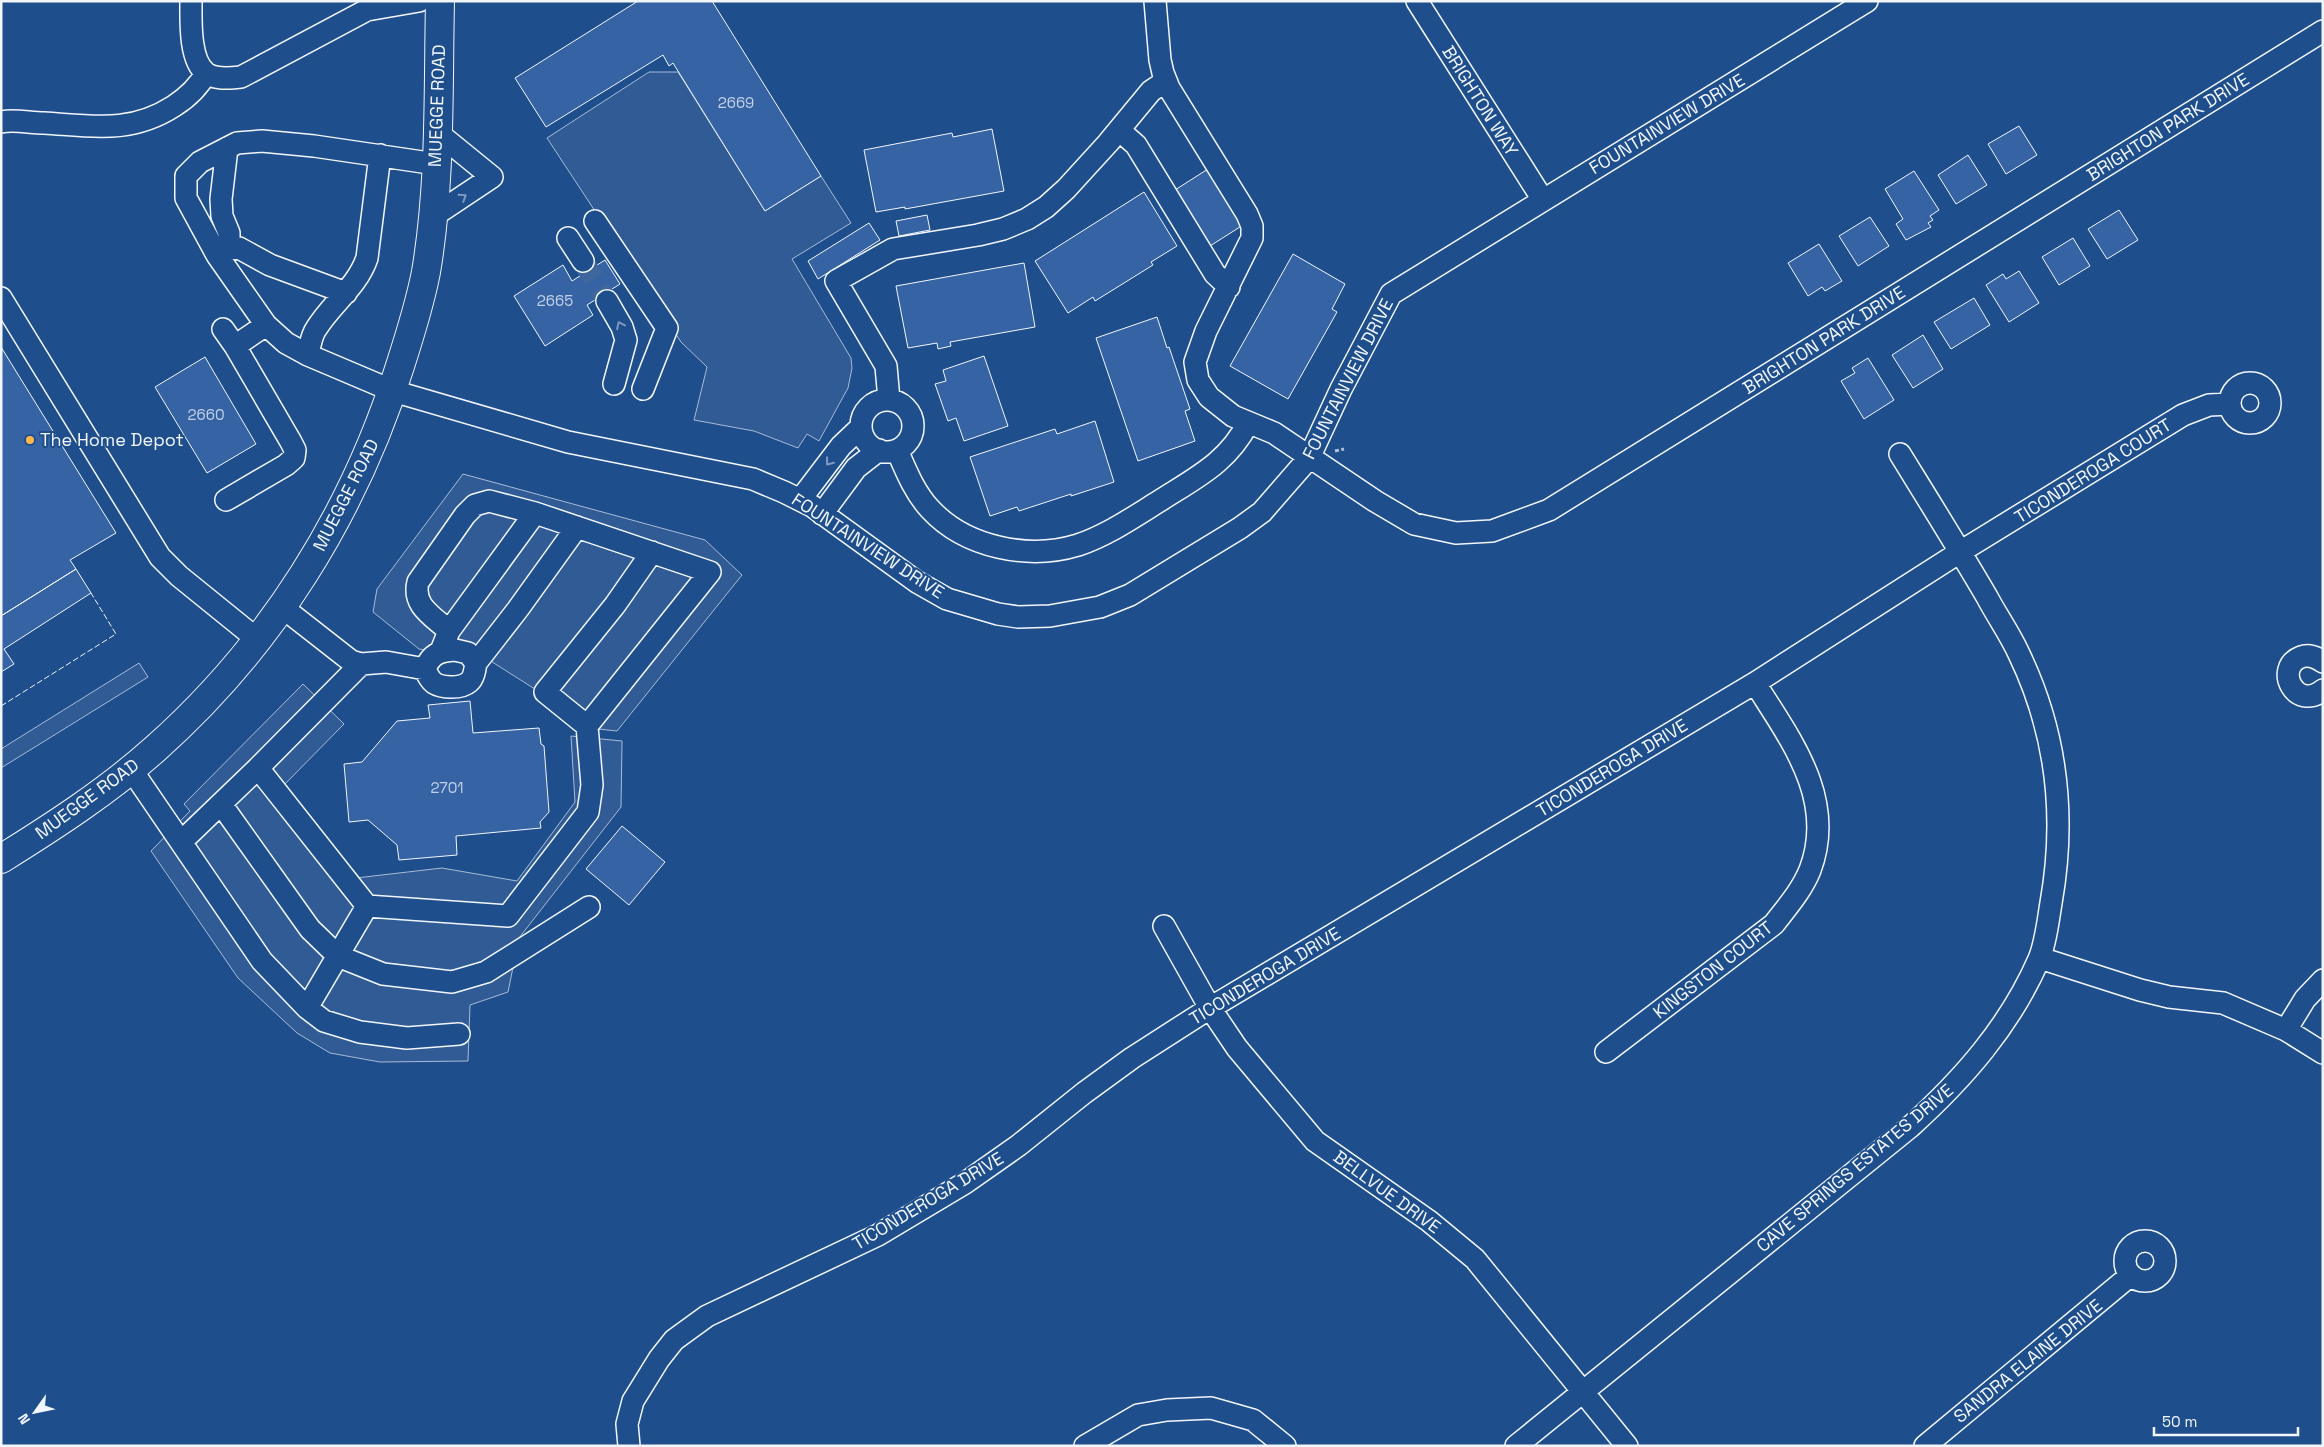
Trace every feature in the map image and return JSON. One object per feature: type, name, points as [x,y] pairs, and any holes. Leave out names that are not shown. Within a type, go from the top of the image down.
[{"type":"main road","name":"MUEGGE ROAD","points":[[1,859],[68,815],[130,769],[187,719],[221,685],[258,640],[333,527],[375,440],[393,390],[425,274],[432,217],[438,133],[440,1]]},
{"type":"street","points":[[191,1],[190,34],[198,62],[206,74],[225,79],[241,77],[367,10],[419,1]]},
{"type":"street","name":"BRIGHTON PARK DRIVE","points":[[1155,1],[1160,60],[1166,81],[1247,214],[1252,226],[1252,238],[1198,352],[1195,370],[1198,380],[1209,397],[1221,408],[1248,423],[1274,433],[1375,501],[1414,524],[1456,533],[1492,531],[1549,510],[2323,31]]},
{"type":"street","name":"BRIGHTON WAY","points":[[1417,1],[1543,200]]},
{"type":"street","name":"FOUNTAINVIEW DRIVE","points":[[227,148],[200,162],[186,176],[186,198],[223,252],[266,325],[286,343],[308,355],[393,390],[568,442],[753,479],[800,500],[917,582],[947,598],[998,614],[1018,617],[1050,616],[1100,607],[1130,595],[1175,569],[1262,512],[1309,458],[1341,389],[1391,294],[1868,1]]},
{"type":"street","points":[[1,122],[110,126],[139,124],[157,117],[180,102],[199,86],[206,74]]},
{"type":"street","points":[[889,400],[886,366],[836,281],[893,249],[978,235],[1003,229],[1027,219],[1046,207],[1066,189],[1151,91],[1166,81]]},
{"type":"street","points":[[1119,130],[1136,145],[1215,274],[1229,287]]},
{"type":"street","points":[[432,217],[492,178],[438,133]]},
{"type":"street","points":[[223,252],[229,234],[222,216],[221,199],[227,148],[237,143],[262,141],[314,146],[436,164]]},
{"type":"street","points":[[308,355],[316,328],[357,281],[366,258],[380,156]]},
{"type":"street","points":[[595,221],[667,328],[643,390]]},
{"type":"street","points":[[568,238],[583,261]]},
{"type":"street","points":[[223,252],[239,248],[270,265],[346,294]]},
{"type":"street","points":[[1,298],[160,557],[179,576],[258,640]]},
{"type":"street","points":[[607,301],[622,327],[626,340],[614,384]]},
{"type":"street","points":[[226,500],[292,461],[295,450],[229,338],[266,325]]},
{"type":"street","points":[[800,500],[841,446],[861,427],[867,409],[876,402],[889,400],[906,408],[913,425],[910,437],[856,468],[822,514]]},
{"type":"street","name":"TICONDEROGA COURT","points":[[1960,552],[2183,415],[2208,405],[2230,404]]},
{"type":"street","points":[[861,427],[864,439],[888,450],[930,510],[948,524],[970,537],[991,545],[1016,550],[1040,551],[1078,545],[1095,538],[1158,502],[1190,482],[1229,453],[1238,442],[1248,423]]},
{"type":"street","name":"CAVE SPRINGS ESTATES DRIVE","points":[[1516,1446],[1902,1134],[1934,1105],[1975,1062],[1992,1039],[2040,958],[2058,860],[2059,807],[2052,752],[2045,720],[2019,653],[1900,454]]},
{"type":"street","points":[[258,768],[367,906],[508,916],[588,812],[592,785],[587,726],[710,572],[535,513],[489,501],[475,505],[465,515],[418,582],[417,602],[449,631]]},
{"type":"street","points":[[440,651],[449,631],[535,513]]},
{"type":"street","points":[[282,606],[351,661],[361,664],[386,662],[425,669],[433,682],[443,687],[460,686],[470,682],[476,663],[518,609],[577,527]]},
{"type":"street","points":[[587,726],[544,692],[615,605],[652,552]]},
{"type":"street","name":"TICONDEROGA DRIVE","points":[[629,1446],[626,1424],[633,1401],[659,1359],[674,1340],[707,1316],[878,1235],[965,1183],[1019,1146],[1084,1092],[1132,1058],[1210,1008],[1755,683],[1960,552]]},
{"type":"street","points":[[425,669],[429,658],[440,651],[454,650],[468,653],[476,663]]},
{"type":"street","points":[[2323,662],[2317,658],[2304,656],[2293,663],[2288,675],[2292,688],[2303,696],[2316,695],[2323,690]]},
{"type":"street","points":[[181,842],[258,768],[361,664]]},
{"type":"street","name":"KINGSTON COURT","points":[[1606,1052],[1774,924],[1794,898],[1810,869],[1818,823],[1816,801],[1809,776],[1798,753],[1755,683]]},
{"type":"street","points":[[130,769],[262,961],[307,1008],[324,1021],[360,1032],[407,1038],[459,1034]]},
{"type":"street","points":[[221,804],[310,929],[338,956],[383,974],[452,982],[486,972],[589,907]]},
{"type":"street","points":[[307,1008],[367,906]]},
{"type":"street","name":"BELLVUE DRIVE","points":[[1164,926],[1210,1008],[1237,1048],[1315,1141],[1429,1221],[1475,1259],[1627,1446]]},
{"type":"street","points":[[2040,958],[2140,990],[2170,997],[2223,1003],[2286,1030],[2323,1053]]},
{"type":"street","points":[[2286,1030],[2305,999],[2323,980]]},
{"type":"street","name":"SANDRA ELAINE DRIVE","points":[[1925,1446],[2132,1275]]},
{"type":"street","points":[[1085,1446],[1138,1416],[1167,1410],[1210,1408],[1253,1420],[1285,1446]]},
{"type":"shaded area","points":[[649,72],[678,72],[765,211],[821,176],[851,223],[792,259],[851,358],[852,368],[848,388],[819,441],[807,434],[798,448],[754,431],[694,420],[707,367],[681,342],[547,138]]},
{"type":"shaded area","points":[[463,474],[705,540],[742,575],[617,731],[598,729],[489,660],[419,649],[373,612],[377,589]]},
{"type":"shaded area","points":[[139,663],[148,677],[1,768],[1,749]]},
{"type":"shaded area","points":[[303,684],[344,724],[285,784],[356,878],[442,868],[517,881],[575,802],[571,736],[622,741],[621,807],[519,938],[508,992],[470,1005],[468,1061],[380,1062],[330,1053],[297,1033],[238,978],[151,851],[190,811],[184,804]]},
{"type":"building","points":[[638,1],[712,1],[821,176],[765,211],[673,63],[669,66],[663,55],[546,127],[515,78]]},
{"type":"building","points":[[2019,126],[2037,155],[2006,174],[1988,144]]},
{"type":"building","points":[[992,129],[1004,191],[905,209],[905,207],[876,212],[864,150],[952,133],[953,137]]},
{"type":"building","points":[[1968,155],[1987,185],[1956,204],[1938,175]]},
{"type":"building","points":[[1208,169],[1243,225],[1210,246],[1175,190]]},
{"type":"building","points":[[1914,171],[1939,210],[1930,216],[1933,220],[1928,223],[1931,227],[1906,240],[1896,224],[1903,219],[1885,189]]},
{"type":"building","points":[[1144,192],[1177,246],[1151,262],[1153,265],[1095,301],[1093,297],[1068,313],[1035,261]]},
{"type":"building","points":[[2119,210],[2138,240],[2107,259],[2088,229]]},
{"type":"building","points":[[927,215],[930,230],[899,236],[896,221]]},
{"type":"building","points":[[1870,217],[1889,246],[1858,266],[1839,236]]},
{"type":"building","points":[[869,223],[880,240],[818,279],[808,261]]},
{"type":"building","points":[[2073,238],[2090,266],[2059,285],[2042,257]]},
{"type":"building","points":[[1819,244],[1842,281],[1825,291],[1822,287],[1808,296],[1788,263]]},
{"type":"building","points":[[1293,254],[1345,284],[1332,309],[1337,312],[1288,399],[1230,366]]},
{"type":"building","points":[[605,260],[620,284],[587,305],[593,315],[545,346],[514,296],[563,265],[572,281]]},
{"type":"building","points":[[1024,263],[1035,327],[950,342],[951,346],[938,349],[937,343],[908,348],[896,286]]},
{"type":"building","points":[[2019,271],[2039,303],[2009,322],[1986,285],[2003,274],[2006,279]]},
{"type":"building","points":[[1974,298],[1990,325],[1951,349],[1934,322]]},
{"type":"building","points":[[1157,317],[1190,409],[1185,411],[1195,441],[1138,461],[1096,338]]},
{"type":"building","points":[[1923,335],[1943,369],[1913,388],[1892,355]]},
{"type":"building","name":"The Home Depot","points":[[1,347],[116,533],[70,560],[76,569],[1,616]]},
{"type":"building","points":[[984,356],[1008,426],[964,441],[956,418],[948,421],[935,384],[946,381],[943,370]]},
{"type":"building","points":[[205,357],[256,444],[207,473],[155,387]]},
{"type":"building","points":[[1868,358],[1894,400],[1864,419],[1841,381],[1855,373],[1852,368]]},
{"type":"building","points":[[1095,421],[1114,482],[1019,511],[1017,507],[990,516],[970,457],[1055,429],[1057,434]]},
{"type":"building","points":[[76,569],[91,593],[4,649],[14,664],[1,672],[1,616]]},
{"type":"building","points":[[470,701],[473,733],[539,728],[541,744],[544,746],[549,812],[540,822],[541,828],[456,836],[457,855],[399,860],[397,845],[368,820],[349,822],[344,764],[362,762],[397,721],[430,718],[428,705]]},
{"type":"building","points":[[622,826],[665,862],[629,905],[586,869]]},
{"type":"tunnel","points":[[583,261],[607,301]]},
{"type":"fence","points":[[1,706],[116,634],[91,593]]},
{"type":"place","name":"The Home Depot","points":[[30,440]]}]
